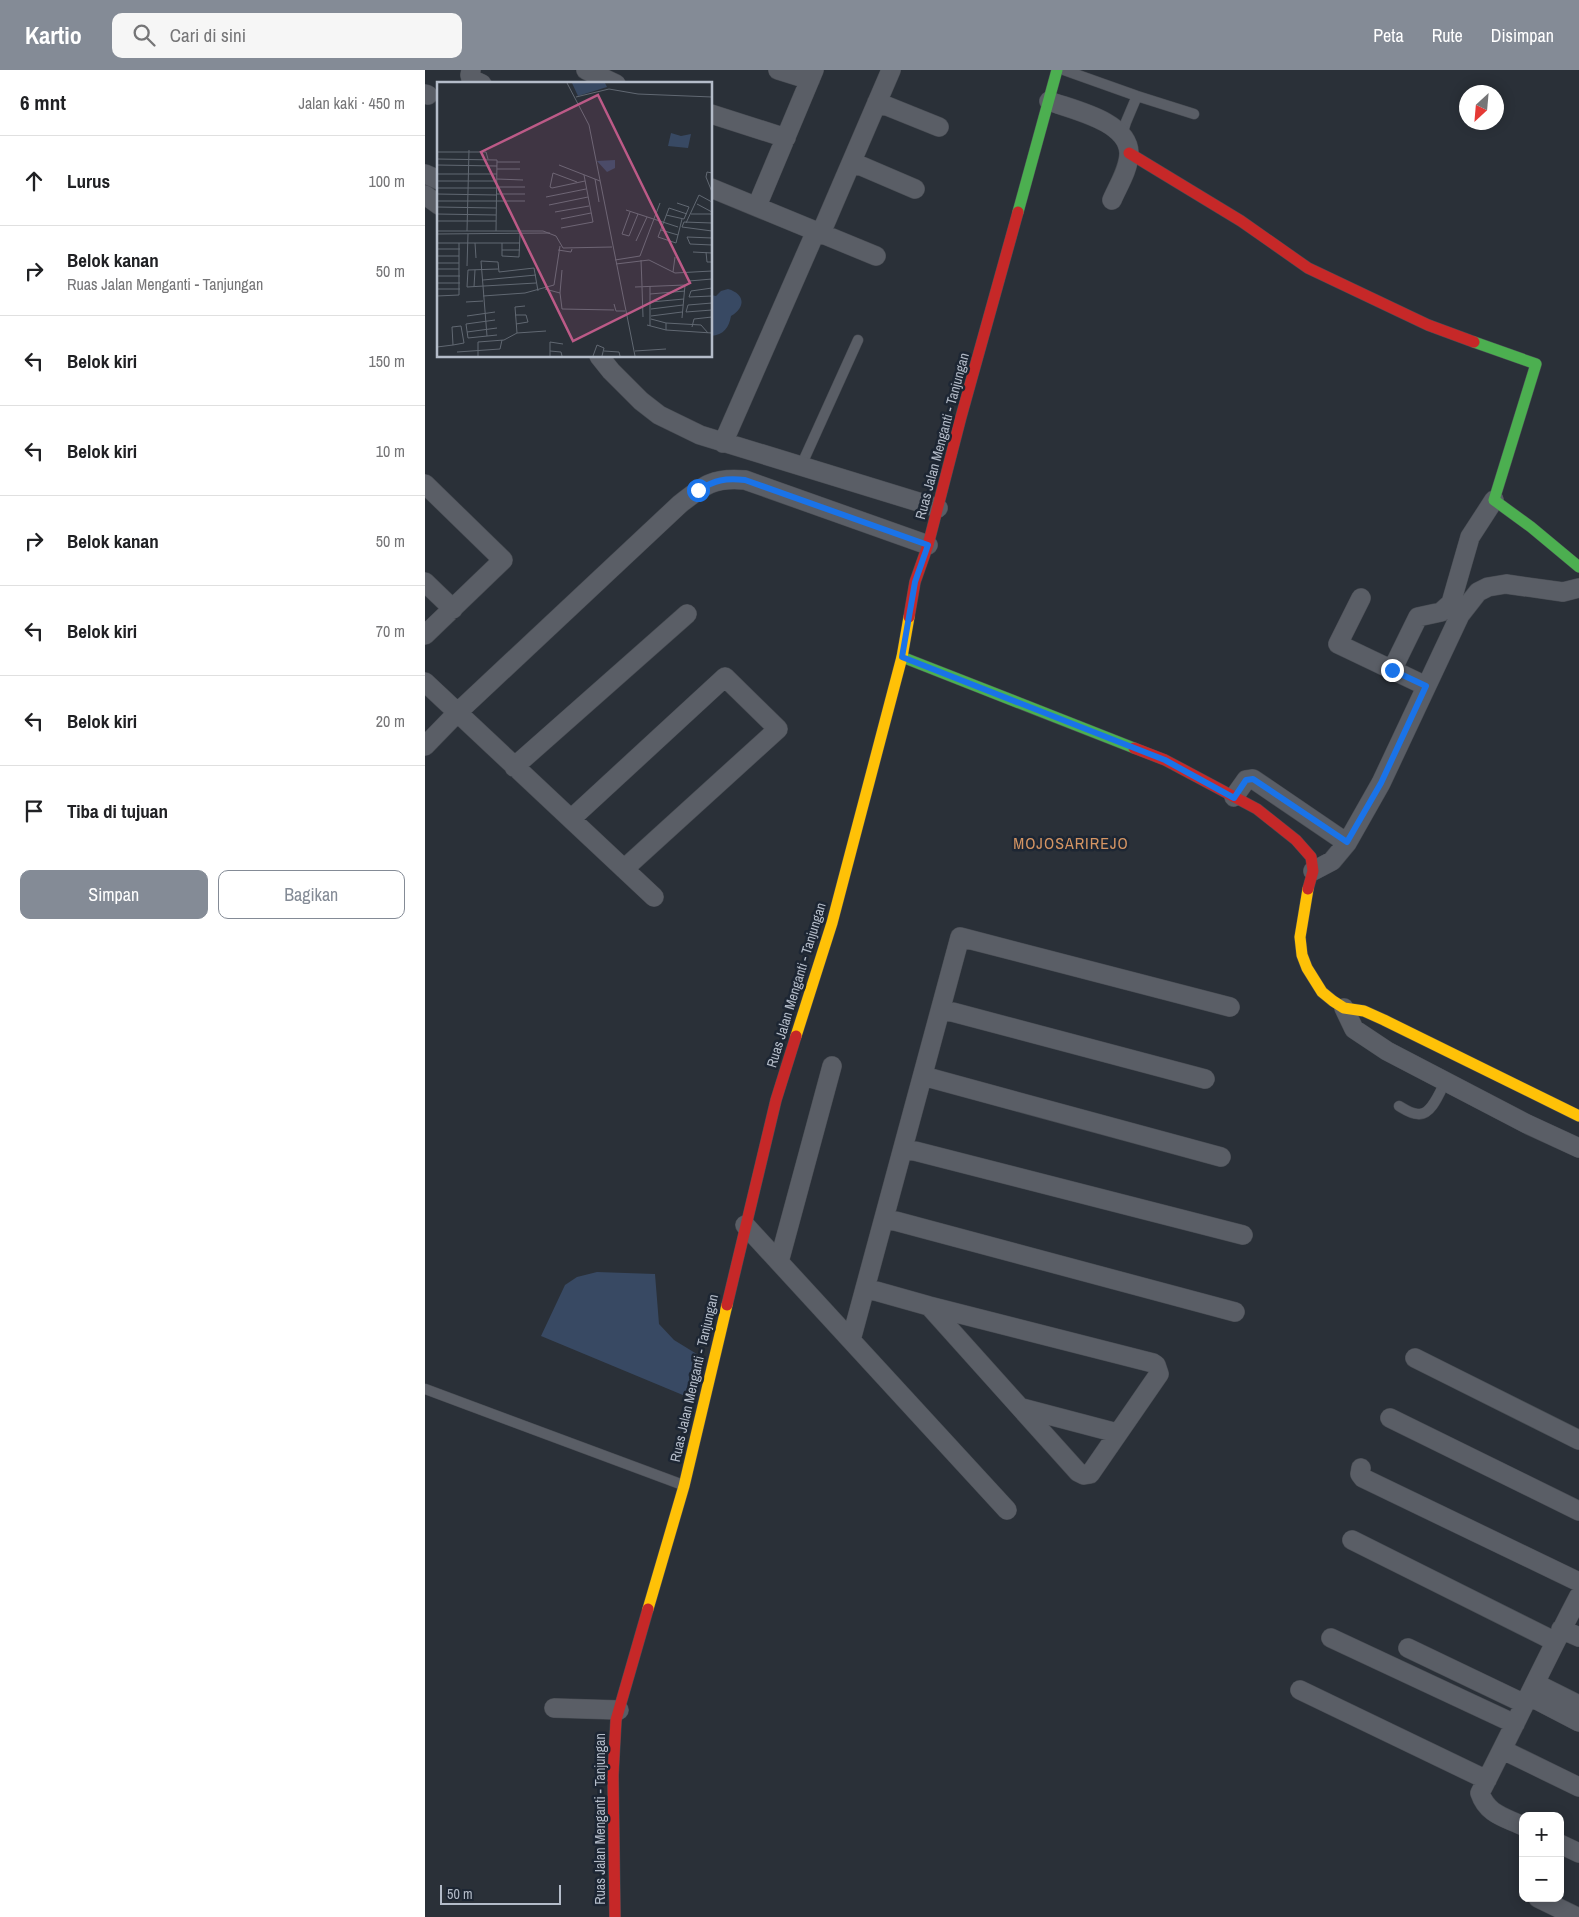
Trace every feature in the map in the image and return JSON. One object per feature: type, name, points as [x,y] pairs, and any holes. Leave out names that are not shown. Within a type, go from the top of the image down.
[{"type":"main road","name":"Ruas Jalan Menganti - Tanjungan","points":[[615,1917],[613,1775],[616,1720],[684,1486],[776,1100],[832,924],[902,657],[915,582],[928,545],[961,416],[1057,70]]},
{"type":"main road","points":[[1126,137],[1308,268],[1428,325],[1537,364],[1494,500],[1531,527],[1579,567]]},
{"type":"main road","points":[[902,657],[1165,760],[1257,809],[1296,840],[1311,857],[1313,871],[1305,900],[1300,937],[1302,955],[1321,992],[1344,1008],[1371,1014],[1579,1116]]},
{"type":"street","points":[[471,70],[471,79],[478,82]]},
{"type":"street","points":[[586,70],[612,82]]},
{"type":"street","points":[[757,206],[812,75],[778,70]]},
{"type":"street","points":[[723,443],[818,232],[852,162],[891,70]]},
{"type":"street","points":[[1049,101],[1108,122],[1126,137],[1127,167],[1112,200]]},
{"type":"street","points":[[877,102],[939,127]]},
{"type":"street","points":[[713,115],[785,138]]},
{"type":"street","points":[[852,162],[915,189]]},
{"type":"street","points":[[425,174],[437,179]]},
{"type":"street","points":[[713,189],[876,256]]},
{"type":"street","points":[[425,195],[437,204]]},
{"type":"street","points":[[601,358],[641,401],[659,415],[700,435],[938,508]]},
{"type":"street","points":[[425,746],[457,713],[680,504],[698,490],[714,482],[727,478],[745,480],[928,545]]},
{"type":"street","points":[[425,484],[503,560],[425,635]]},
{"type":"street","points":[[1392,670],[1418,617],[1441,612],[1451,603],[1470,537],[1494,500]]},
{"type":"street","points":[[1459,577],[1478,592]]},
{"type":"street","points":[[425,582],[453,608]]},
{"type":"street","points":[[1313,871],[1332,861],[1347,842],[1381,783],[1460,614],[1478,592],[1488,587],[1506,584],[1563,592],[1579,588]]},
{"type":"street","points":[[1361,598],[1338,644],[1426,686]]},
{"type":"street","points":[[514,768],[687,614]]},
{"type":"street","points":[[571,819],[725,678],[778,729],[624,869]]},
{"type":"street","points":[[425,682],[514,768],[654,897]]},
{"type":"street","points":[[1234,798],[1246,780],[1253,779],[1347,842]]},
{"type":"street","points":[[851,1340],[960,937],[1230,1007]]},
{"type":"street","points":[[1344,1008],[1354,1029],[1387,1051],[1527,1124],[1579,1148]]},
{"type":"street","points":[[941,1009],[1205,1079]]},
{"type":"street","points":[[779,1262],[833,1066]]},
{"type":"street","points":[[923,1076],[1221,1156]]},
{"type":"street","points":[[903,1148],[1243,1235]]},
{"type":"street","points":[[884,1218],[1235,1312]]},
{"type":"street","points":[[745,1226],[1007,1510]]},
{"type":"street","points":[[865,1288],[1157,1365],[1159,1374],[1090,1474],[1084,1475],[1078,1472],[929,1306]]},
{"type":"street","points":[[1415,1358],[1579,1440]]},
{"type":"street","points":[[1022,1408],[1117,1433]]},
{"type":"street","points":[[1390,1418],[1579,1511]]},
{"type":"street","points":[[1361,1468],[1360,1474],[1363,1478],[1579,1582]]},
{"type":"street","points":[[1352,1540],[1558,1635],[1579,1638]]},
{"type":"street","points":[[1519,1824],[1490,1810],[1483,1802],[1480,1793],[1579,1596]]},
{"type":"street","points":[[1331,1638],[1515,1724]]},
{"type":"street","points":[[1408,1648],[1530,1695],[1579,1722]]},
{"type":"street","points":[[1300,1690],[1487,1780]]},
{"type":"street","points":[[1530,1695],[1579,1705]]},
{"type":"street","points":[[554,1708],[619,1710]]},
{"type":"street","points":[[1503,1750],[1579,1787]]},
{"type":"street","points":[[1564,1846],[1579,1853]]},
{"type":"street","points":[[1546,1902],[1577,1917]]},
{"type":"lane","points":[[1064,70],[1135,101],[1194,114]]},
{"type":"lane","points":[[1126,137],[1135,101]]},
{"type":"lane","points":[[801,466],[858,340]]},
{"type":"lane","points":[[1399,1106],[1415,1114],[1420,1115],[1427,1112],[1445,1082]]},
{"type":"lane","points":[[425,1389],[684,1486]]},
{"type":"water","points":[[728,289],[734,291],[740,297],[741,305],[731,316],[725,330],[713,336],[713,295],[716,296],[721,291]]},
{"type":"water","points":[[597,1272],[655,1274],[659,1324],[674,1340],[700,1356],[690,1398],[541,1336],[565,1285],[577,1277]]},
{"type":"traffic: fast","points":[[1018,212],[1057,70]]},
{"type":"traffic: fast","points":[[1474,342],[1536,364],[1494,500],[1531,527],[1579,567]]},
{"type":"traffic: fast","points":[[902,657],[1134,748]]},
{"type":"traffic: slow","points":[[796,1036],[832,923],[902,657],[909,617]]},
{"type":"traffic: slow","points":[[1308,889],[1300,937],[1302,955],[1307,968],[1322,992],[1344,1008],[1364,1011],[1384,1020],[1579,1116]]},
{"type":"traffic: slow","points":[[648,1609],[684,1486],[727,1305]]},
{"type":"traffic: jam","points":[[1129,153],[1241,221],[1308,268],[1428,325],[1474,342]]},
{"type":"traffic: jam","points":[[909,617],[915,582],[928,545],[961,417],[1018,212]]},
{"type":"traffic: jam","points":[[1134,748],[1165,760],[1257,809],[1296,840],[1311,857],[1313,871],[1308,889]]},
{"type":"traffic: jam","points":[[727,1305],[776,1100],[796,1036]]},
{"type":"traffic: jam","points":[[615,1917],[613,1775],[616,1720],[648,1609]]},
{"type":"district","name":"MOJOSARIREJO","points":[[1071,843]]},
{"type":"route","points":[[698,490],[727,478],[745,480],[928,545],[915,582],[902,657],[1165,760],[1234,798],[1246,780],[1253,779],[1347,842],[1381,783],[1426,686],[1392,670]]}]
